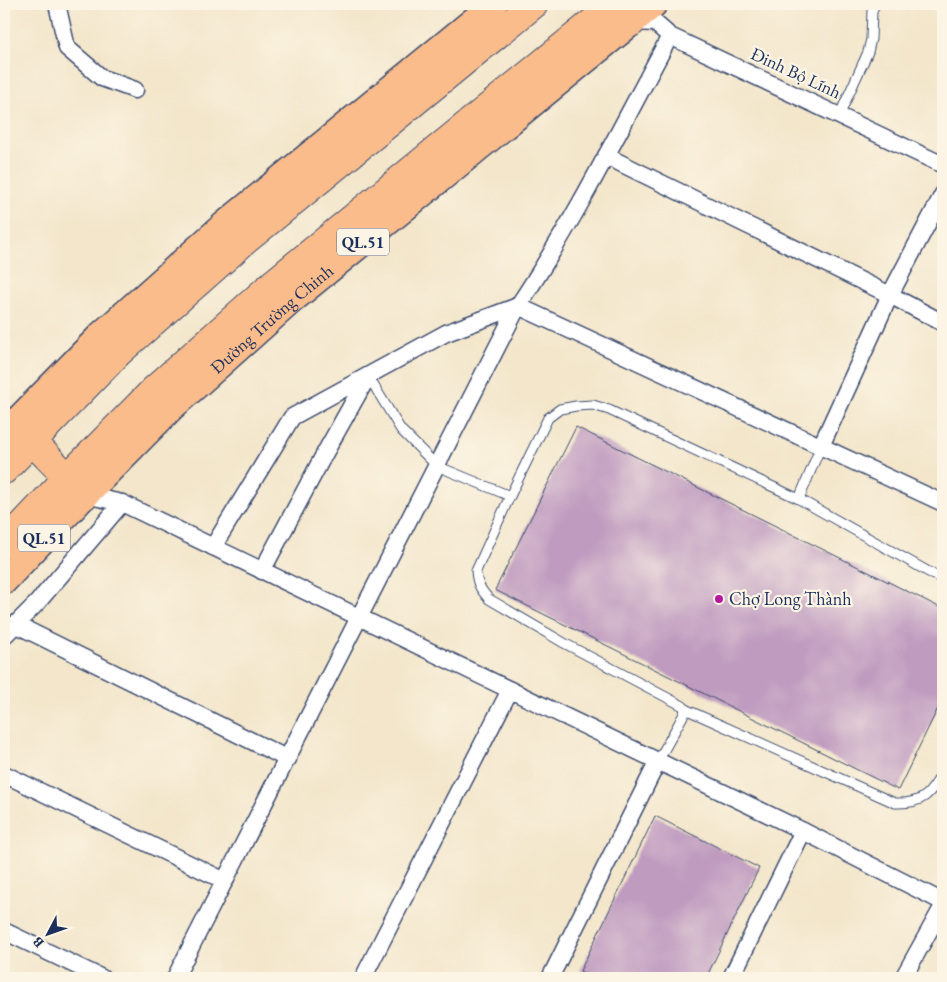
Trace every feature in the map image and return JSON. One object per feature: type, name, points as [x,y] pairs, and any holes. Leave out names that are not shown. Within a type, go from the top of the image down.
[{"type":"highway","points":[[4,470],[13,431],[119,352],[241,244],[534,4]]},
{"type":"highway","name":"Đường Trường Chinh","points":[[4,545],[76,487],[154,390],[275,282],[621,10]]},
{"type":"highway","points":[[13,431],[76,487]]},
{"type":"main road","points":[[13,431],[102,334],[224,225],[494,4]]},
{"type":"main road","name":"Đường Trường Chinh","points":[[621,10],[654,4]]},
{"type":"main road","name":"Đường Trường Chinh","points":[[4,581],[76,487]]},
{"type":"street","points":[[57,4],[67,48],[102,78],[135,90]]},
{"type":"street","name":"Đinh Bộ Lĩnh","points":[[621,10],[655,23],[670,36],[943,165]]},
{"type":"street","points":[[175,978],[518,306],[541,272],[670,36]]},
{"type":"street","points":[[606,156],[890,295],[943,323]]},
{"type":"street","points":[[821,446],[890,295],[943,194]]},
{"type":"street","points":[[213,547],[292,417],[446,334],[518,306],[943,503]]},
{"type":"street","points":[[262,571],[368,376]]},
{"type":"street","points":[[76,487],[122,503],[803,831],[943,902]]},
{"type":"street","points":[[122,503],[37,603],[9,630],[288,758]]},
{"type":"street","points":[[363,978],[510,690]]},
{"type":"street","points":[[550,978],[658,761]]},
{"type":"street","points":[[4,774],[225,880]]},
{"type":"street","points":[[731,978],[803,831]]},
{"type":"street","points":[[902,978],[943,906]]},
{"type":"street","points":[[4,931],[102,978]]},
{"type":"lane","points":[[839,116],[868,52],[871,39],[872,11],[875,4]]},
{"type":"lane","points":[[368,376],[401,430],[437,466],[510,496]]},
{"type":"lane","points":[[943,580],[799,499],[609,410],[593,405],[560,409],[548,418],[476,570],[477,581],[489,599],[556,638],[683,706],[685,709],[895,803],[909,803],[932,791],[943,772]]},
{"type":"lane","points":[[799,499],[821,446]]},
{"type":"lane","points":[[658,761],[685,709]]},
{"type":"building","name":"Chợ Long Thành","points":[[576,427],[943,609],[943,698],[898,790],[495,590]]},
{"type":"building","points":[[655,816],[759,868],[706,978],[594,978],[580,971]]},
{"type":"place","name":"Chợ Long Thành","points":[[719,599]]}]
